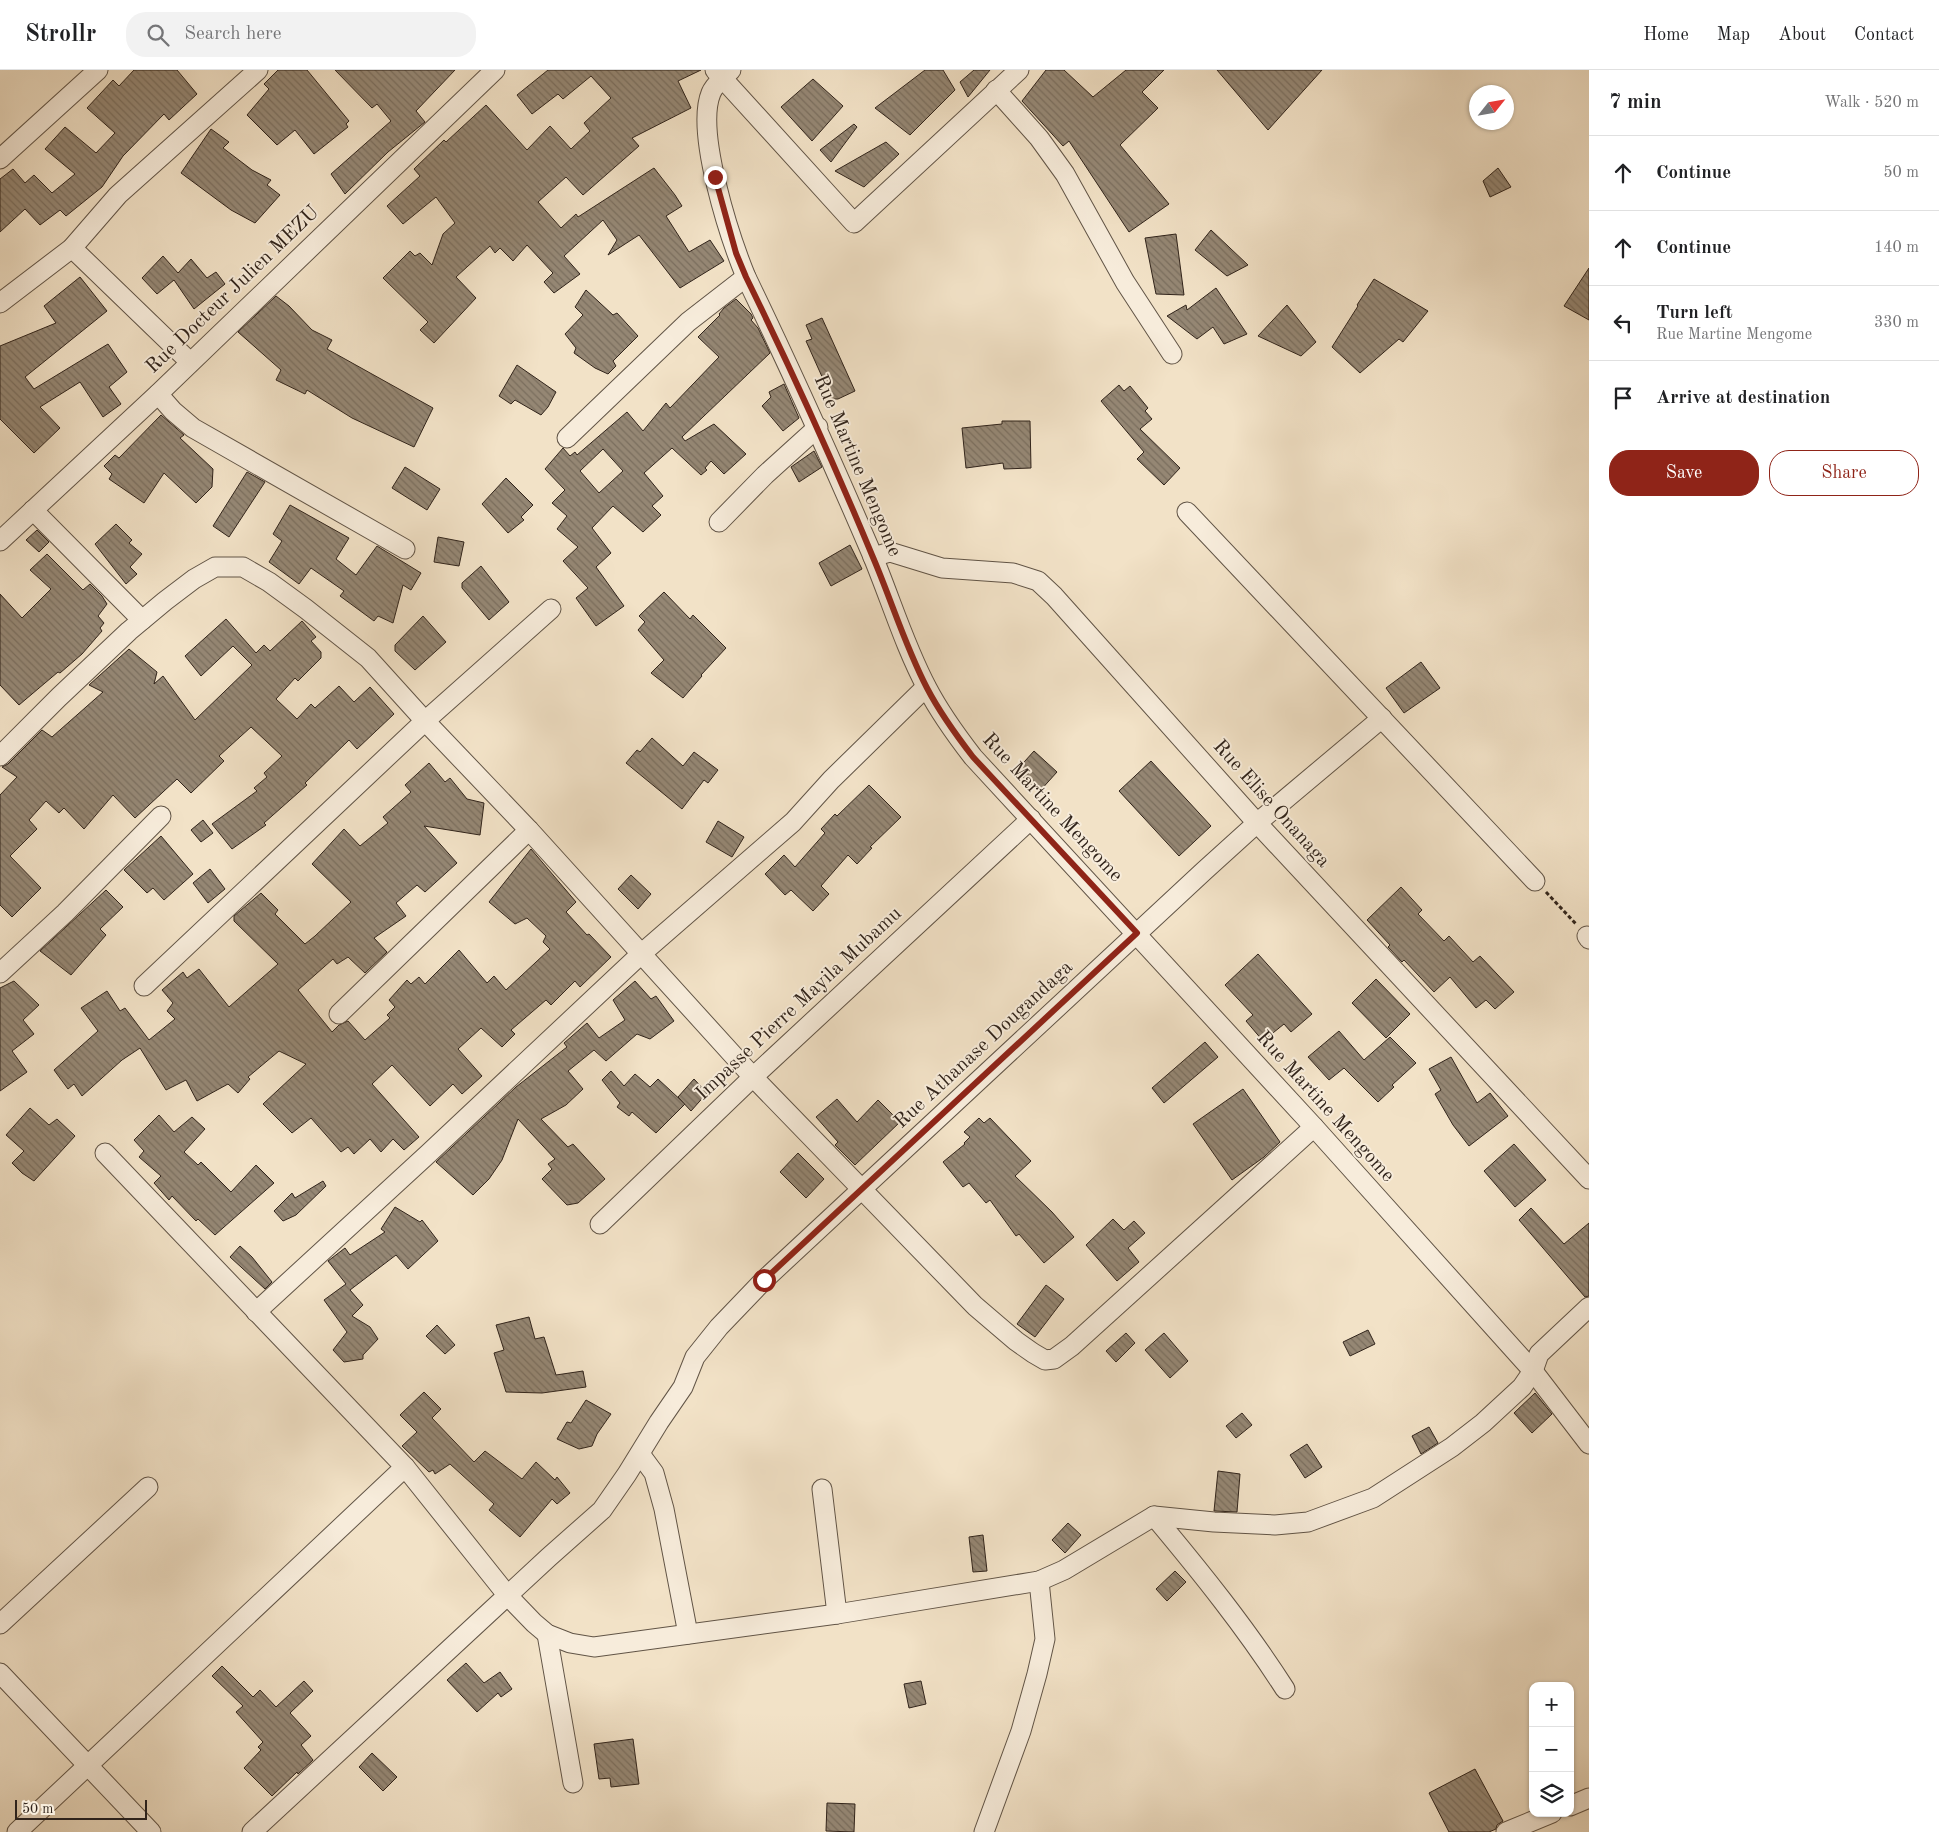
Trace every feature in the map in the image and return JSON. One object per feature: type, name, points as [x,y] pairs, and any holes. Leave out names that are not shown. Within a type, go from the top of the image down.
[{"type":"street","points":[[0,159],[98,70]]},
{"type":"street","points":[[0,303],[72,248],[118,195],[258,70]]},
{"type":"street","name":"Rue Docteur Julien MEZU","points":[[0,541],[158,394],[495,70]]},
{"type":"street","points":[[723,73],[854,223],[1019,70]]},
{"type":"street","name":"Rue Martine Mengome","points":[[723,73],[711,92],[707,108],[709,144],[715,177],[736,253],[818,427],[926,687],[953,732],[973,757],[1314,1126],[1532,1371],[1589,1444]]},
{"type":"street","points":[[996,90],[1039,138],[1065,174],[1125,282],[1172,354]]},
{"type":"street","points":[[72,248],[190,362]]},
{"type":"street","points":[[566,438],[688,322],[746,277]]},
{"type":"street","points":[[158,394],[173,411],[193,428],[405,549]]},
{"type":"street","points":[[719,522],[765,475],[818,427]]},
{"type":"street","points":[[33,510],[142,620]]},
{"type":"street","points":[[1187,512],[1535,881]]},
{"type":"street","name":"Rue Elise Onanaga","points":[[873,557],[890,552],[942,568],[1013,573],[1038,581],[1054,596],[1257,823],[1589,1179]]},
{"type":"street","points":[[0,756],[59,697],[142,620],[194,579],[215,567],[243,567],[269,582],[368,658],[529,830],[753,1077],[975,1306],[1033,1353],[1050,1361],[1072,1346],[1314,1126]]},
{"type":"street","points":[[144,986],[425,721],[551,609]]},
{"type":"street","points":[[256,1312],[641,954],[793,822],[831,780],[926,687]]},
{"type":"street","name":"Rue Athanase Dougandaga","points":[[252,1832],[602,1510],[683,1387],[695,1357],[719,1327],[764,1280],[1257,823],[1382,718]]},
{"type":"street","points":[[0,973],[65,913],[161,816]]},
{"type":"street","name":"Impasse Pierre Mayila Mubamu","points":[[600,1224],[753,1077],[1031,819]]},
{"type":"street","points":[[339,1014],[529,830]]},
{"type":"street","points":[[105,1153],[405,1467],[508,1596],[534,1623],[547,1634],[570,1644],[594,1647],[837,1614],[1039,1581],[1064,1570],[1154,1516],[1274,1525],[1308,1522],[1373,1498],[1417,1471],[1483,1423],[1522,1387],[1532,1371],[1539,1354],[1589,1307]]},
{"type":"street","points":[[640,1454],[654,1473],[664,1509],[688,1634]]},
{"type":"street","points":[[17,1832],[405,1467]]},
{"type":"street","points":[[0,1624],[148,1487]]},
{"type":"street","points":[[822,1489],[837,1614]]},
{"type":"street","points":[[1154,1516],[1204,1577],[1285,1689]]},
{"type":"street","points":[[984,1832],[1021,1731],[1045,1639],[1039,1581]]},
{"type":"street","points":[[547,1634],[573,1783]]},
{"type":"street","points":[[0,1673],[151,1832]]},
{"type":"street","points":[[1574,1804],[1589,1798]]},
{"type":"street","points":[[1506,1832],[1542,1817]]},
{"type":"path","points":[[1535,881],[1588,937]]},
{"type":"building","points":[[134,70],[177,70],[197,94],[169,120],[164,114],[123,156],[102,187],[66,216],[60,210],[40,225],[25,209],[0,232],[0,179],[13,169],[25,183],[34,175],[52,193],[75,174],[45,149],[65,127],[96,153],[115,133],[87,108],[113,80],[119,86]]},
{"type":"building","points":[[278,70],[307,70],[349,121],[346,124],[348,127],[314,154],[295,130],[277,145],[247,115],[269,89],[264,84]]},
{"type":"building","points":[[335,70],[455,70],[416,111],[425,122],[388,152],[345,194],[331,174],[391,121],[377,104],[372,108]]},
{"type":"building","points":[[548,70],[701,70],[678,81],[691,108],[632,138],[639,146],[583,195],[566,177],[538,202],[561,228],[576,214],[578,217],[654,168],[682,206],[666,216],[689,252],[710,240],[724,261],[680,288],[639,235],[608,255],[617,240],[603,220],[564,256],[580,274],[554,293],[544,282],[553,273],[527,245],[513,261],[500,248],[495,253],[490,246],[456,277],[476,298],[434,343],[420,330],[428,322],[383,278],[410,251],[415,256],[420,253],[432,265],[443,234],[455,223],[436,197],[403,224],[387,206],[420,176],[414,169],[444,140],[446,142],[486,105],[527,150],[550,126],[571,149],[590,131],[584,123],[611,98],[591,76],[563,99],[558,94],[532,114],[517,95]]},
{"type":"building","points":[[925,70],[943,70],[955,90],[910,135],[875,108]]},
{"type":"building","points":[[974,70],[990,70],[968,97],[960,82]]},
{"type":"building","points":[[1046,70],[1064,70],[1093,97],[1126,70],[1164,70],[1142,92],[1158,108],[1120,145],[1169,204],[1129,232],[1069,141],[1063,146],[1022,101]]},
{"type":"building","points":[[1217,70],[1322,70],[1268,130]]},
{"type":"building","points":[[813,79],[843,106],[812,141],[781,107]]},
{"type":"building","points":[[854,124],[857,127],[831,162],[820,150]]},
{"type":"building","points":[[211,129],[229,142],[223,148],[252,170],[271,180],[267,185],[280,195],[255,223],[231,210],[181,173]]},
{"type":"building","points":[[886,142],[899,154],[864,187],[835,171]]},
{"type":"building","points":[[1498,168],[1511,187],[1490,197],[1483,181]]},
{"type":"building","points":[[1211,230],[1248,265],[1227,276],[1195,250]]},
{"type":"building","points":[[1176,234],[1184,295],[1156,294],[1145,238]]},
{"type":"building","points":[[163,256],[178,273],[191,259],[207,278],[216,272],[225,284],[194,309],[174,280],[157,294],[142,278]]},
{"type":"building","points":[[1589,268],[1589,320],[1564,306]]},
{"type":"building","points":[[80,277],[107,311],[25,377],[34,389],[108,344],[127,372],[109,387],[121,404],[103,417],[80,382],[40,407],[60,428],[34,453],[0,419],[0,346],[56,323],[44,306]]},
{"type":"building","points":[[1374,279],[1428,311],[1403,342],[1399,339],[1360,373],[1332,347]]},
{"type":"building","points":[[1216,288],[1247,334],[1224,344],[1213,327],[1197,339],[1167,316],[1186,305],[1187,310]]},
{"type":"building","points":[[586,290],[613,315],[617,313],[638,336],[613,361],[616,366],[608,374],[595,368],[574,353],[576,348],[565,334],[583,315],[575,307]]},
{"type":"building","points":[[276,296],[289,306],[312,330],[332,340],[327,349],[433,408],[414,447],[352,418],[307,390],[305,394],[276,380],[281,370],[238,332]]},
{"type":"building","points":[[736,299],[751,314],[753,318],[751,320],[758,328],[770,353],[682,437],[685,441],[714,424],[746,454],[724,474],[711,461],[705,468],[707,470],[701,475],[672,448],[644,473],[663,496],[652,506],[661,515],[643,532],[613,506],[592,528],[611,553],[596,567],[624,606],[596,626],[576,598],[588,588],[563,561],[578,547],[557,529],[567,516],[552,503],[565,490],[545,469],[563,448],[570,456],[575,452],[577,455],[627,412],[643,431],[666,403],[670,408],[719,357],[698,337],[720,315],[724,308]],"holes":[[[603,449],[623,471],[599,493],[580,471]]]},
{"type":"building","points":[[1287,305],[1316,342],[1301,356],[1258,336]]},
{"type":"building","points":[[822,318],[855,391],[838,399],[832,399],[806,341],[812,339],[806,325]]},
{"type":"building","points":[[517,365],[556,392],[541,415],[515,400],[511,404],[499,396]]},
{"type":"building","points":[[784,384],[799,418],[783,431],[762,406],[771,397],[769,392]]},
{"type":"building","points":[[1119,385],[1124,391],[1130,386],[1148,408],[1145,411],[1152,419],[1140,429],[1180,468],[1164,485],[1137,459],[1144,452],[1101,401]]},
{"type":"building","points":[[161,415],[184,435],[180,438],[213,469],[212,487],[196,503],[164,473],[144,503],[109,479],[112,474],[104,466],[115,455],[119,458]]},
{"type":"building","points":[[1002,421],[1030,421],[1031,468],[1004,469],[1003,463],[966,468],[962,428],[1002,424]]},
{"type":"building","points":[[814,451],[822,467],[799,482],[791,467]]},
{"type":"building","points":[[405,467],[440,489],[427,510],[392,488]]},
{"type":"building","points":[[247,472],[265,482],[229,537],[213,526]]},
{"type":"building","points":[[506,478],[533,505],[521,517],[524,520],[508,533],[482,504]]},
{"type":"building","points":[[290,505],[349,538],[336,559],[356,575],[377,546],[421,573],[411,590],[403,585],[393,623],[378,616],[374,621],[340,596],[344,591],[311,568],[299,584],[269,562],[282,541],[273,534]]},
{"type":"building","points":[[116,524],[132,540],[129,543],[142,554],[130,567],[137,574],[126,584],[95,544]]},
{"type":"building","points":[[37,530],[49,542],[39,552],[26,540]]},
{"type":"building","points":[[438,537],[464,542],[459,566],[434,562]]},
{"type":"building","points":[[850,545],[862,569],[831,586],[819,563]]},
{"type":"building","points":[[47,554],[83,590],[90,584],[102,596],[107,604],[98,616],[104,623],[100,628],[102,631],[82,654],[19,705],[0,685],[0,594],[22,618],[51,589],[30,570]]},
{"type":"building","points":[[481,566],[509,602],[489,620],[462,588],[462,583]]},
{"type":"building","points":[[664,592],[690,619],[693,615],[726,648],[683,698],[651,673],[664,660],[638,630],[645,622],[639,616]]},
{"type":"building","points":[[423,616],[446,642],[415,670],[395,651],[395,645]]},
{"type":"building","points":[[226,619],[256,653],[264,645],[270,651],[302,621],[316,637],[311,641],[321,652],[321,658],[298,681],[295,678],[276,699],[297,719],[311,704],[315,708],[339,686],[354,702],[370,687],[394,714],[357,749],[349,740],[305,783],[307,785],[264,823],[266,825],[232,849],[212,824],[257,791],[254,788],[267,777],[264,773],[282,756],[251,727],[219,756],[224,761],[191,793],[177,779],[135,818],[113,795],[84,829],[64,808],[59,813],[46,801],[29,820],[37,829],[10,856],[41,888],[12,917],[0,905],[0,795],[17,777],[2,767],[8,764],[42,730],[52,737],[103,692],[89,685],[129,649],[157,672],[154,684],[163,676],[195,720],[252,665],[233,646],[201,676],[185,656]]},
{"type":"building","points":[[1421,662],[1440,688],[1404,713],[1386,688]]},
{"type":"building","points":[[652,738],[683,766],[694,752],[718,770],[708,783],[704,780],[682,809],[626,763],[637,750],[640,752]]},
{"type":"building","points":[[1034,751],[1057,772],[1039,792],[1016,771]]},
{"type":"building","points":[[1151,761],[1211,826],[1179,856],[1119,791]]},
{"type":"building","points":[[429,763],[445,782],[450,778],[467,799],[484,803],[480,835],[424,826],[457,863],[425,892],[417,885],[396,903],[406,916],[374,938],[387,952],[365,973],[348,957],[337,964],[333,959],[298,990],[332,1032],[339,1025],[348,1021],[365,1040],[390,1018],[387,1015],[395,1007],[389,1000],[407,980],[411,984],[419,977],[425,984],[459,950],[487,983],[494,976],[506,990],[550,949],[543,942],[546,936],[527,918],[515,924],[489,902],[531,849],[576,902],[566,912],[611,957],[580,987],[575,981],[551,1005],[546,1000],[511,1030],[515,1034],[502,1047],[481,1028],[458,1049],[482,1076],[462,1094],[453,1084],[430,1106],[392,1065],[372,1084],[419,1137],[404,1150],[393,1139],[381,1152],[370,1139],[354,1154],[348,1147],[341,1152],[311,1118],[292,1133],[263,1104],[306,1064],[279,1051],[248,1077],[250,1079],[238,1093],[228,1084],[197,1101],[186,1080],[166,1090],[140,1048],[122,1060],[82,1096],[74,1084],[68,1089],[54,1070],[98,1031],[81,1008],[107,991],[120,1011],[125,1008],[149,1040],[175,1019],[167,1011],[173,1003],[162,990],[183,972],[187,978],[199,969],[229,1007],[278,964],[234,921],[234,916],[261,893],[278,910],[275,914],[305,944],[315,936],[351,902],[312,864],[344,829],[360,846],[388,823],[383,817],[411,792],[405,785]]},
{"type":"building","points":[[869,785],[901,817],[870,847],[872,848],[857,864],[848,855],[821,886],[829,894],[813,911],[791,890],[785,895],[765,874],[784,855],[795,867],[825,833],[821,829],[835,814],[837,816]]},
{"type":"building","points":[[203,820],[213,833],[201,842],[191,830]]},
{"type":"building","points":[[718,821],[744,837],[732,857],[706,842]]},
{"type":"building","points":[[161,836],[193,874],[164,900],[153,888],[147,893],[124,870]]},
{"type":"building","points":[[210,869],[225,889],[208,903],[193,883]]},
{"type":"building","points":[[631,875],[651,894],[638,909],[618,889]]},
{"type":"building","points":[[1401,887],[1422,910],[1418,914],[1444,941],[1449,936],[1473,962],[1480,956],[1514,992],[1495,1009],[1486,1000],[1476,1008],[1450,977],[1434,992],[1404,960],[1402,962],[1388,947],[1390,945],[1367,920]]},
{"type":"building","points":[[106,890],[123,907],[100,929],[106,935],[71,975],[40,951]]},
{"type":"building","points":[[1258,954],[1312,1014],[1291,1032],[1284,1024],[1263,1041],[1246,1021],[1253,1015],[1225,985]]},
{"type":"building","points":[[1376,979],[1410,1014],[1386,1038],[1352,1003]]},
{"type":"building","points":[[14,981],[39,1005],[23,1020],[34,1034],[12,1051],[27,1072],[0,1091],[0,988]]},
{"type":"building","points":[[635,981],[651,999],[656,996],[674,1021],[650,1039],[637,1034],[606,1061],[594,1050],[568,1071],[583,1089],[566,1105],[541,1119],[568,1147],[573,1144],[605,1179],[578,1203],[567,1205],[542,1179],[552,1169],[548,1164],[555,1159],[518,1119],[502,1160],[489,1179],[473,1195],[436,1162],[516,1087],[567,1047],[564,1043],[587,1023],[599,1038],[625,1020],[613,1000]]},
{"type":"building","points":[[1339,1031],[1364,1060],[1390,1037],[1416,1063],[1392,1085],[1394,1087],[1378,1102],[1344,1068],[1329,1080],[1308,1057]]},
{"type":"building","points":[[1205,1042],[1218,1057],[1164,1103],[1152,1088]]},
{"type":"building","points":[[1451,1057],[1477,1103],[1490,1093],[1508,1116],[1469,1146],[1453,1125],[1435,1094],[1441,1090],[1429,1069]]},
{"type":"building","points":[[611,1071],[624,1086],[635,1074],[650,1087],[658,1079],[685,1104],[656,1133],[632,1112],[629,1116],[617,1107],[620,1103],[602,1080]]},
{"type":"building","points":[[694,1079],[707,1093],[691,1111],[678,1097]]},
{"type":"building","points":[[1243,1089],[1280,1142],[1264,1157],[1232,1180],[1193,1124]]},
{"type":"building","points":[[837,1099],[857,1122],[878,1100],[900,1122],[855,1165],[835,1145],[838,1142],[816,1117]]},
{"type":"building","points":[[30,1108],[49,1125],[57,1119],[75,1136],[34,1181],[12,1163],[24,1151],[6,1135]]},
{"type":"building","points":[[159,1115],[174,1132],[192,1117],[205,1129],[184,1152],[198,1165],[201,1162],[231,1192],[256,1165],[274,1183],[215,1235],[198,1219],[196,1221],[172,1196],[169,1200],[154,1183],[161,1176],[139,1157],[144,1151],[134,1140]]},
{"type":"building","points":[[979,1118],[984,1123],[990,1118],[1031,1161],[1015,1176],[1052,1212],[1074,1237],[1044,1263],[1019,1234],[1016,1236],[990,1200],[986,1203],[969,1183],[963,1187],[943,1162],[965,1144],[970,1137],[964,1132]]},
{"type":"building","points":[[1514,1144],[1546,1180],[1515,1207],[1484,1171]]},
{"type":"building","points":[[798,1153],[824,1179],[806,1198],[780,1172]]},
{"type":"building","points":[[323,1181],[326,1186],[296,1215],[283,1221],[274,1211],[292,1193],[295,1198]]},
{"type":"building","points":[[395,1207],[420,1222],[422,1220],[438,1241],[408,1269],[396,1255],[350,1290],[363,1305],[352,1316],[370,1327],[378,1339],[363,1355],[363,1359],[344,1362],[333,1350],[347,1332],[324,1300],[346,1284],[328,1261],[345,1248],[350,1255],[385,1232],[381,1229]]},
{"type":"building","points":[[1531,1208],[1564,1244],[1589,1223],[1589,1296],[1585,1297],[1519,1220]]},
{"type":"building","points":[[1113,1219],[1124,1230],[1134,1221],[1145,1233],[1128,1248],[1139,1262],[1117,1281],[1086,1245]]},
{"type":"building","points":[[240,1246],[252,1257],[272,1282],[265,1289],[230,1257]]},
{"type":"building","points":[[1046,1285],[1064,1299],[1035,1337],[1017,1324]]},
{"type":"building","points":[[529,1317],[535,1339],[544,1337],[556,1375],[583,1371],[586,1387],[542,1393],[506,1392],[494,1353],[504,1350],[496,1325]]},
{"type":"building","points":[[437,1325],[455,1345],[445,1354],[426,1336]]},
{"type":"building","points":[[1368,1330],[1375,1344],[1350,1356],[1343,1342]]},
{"type":"building","points":[[1126,1333],[1135,1343],[1116,1362],[1106,1351]]},
{"type":"building","points":[[1164,1333],[1188,1361],[1170,1378],[1145,1350]]},
{"type":"building","points":[[424,1392],[441,1409],[432,1418],[474,1462],[485,1451],[522,1479],[536,1462],[555,1480],[557,1477],[570,1493],[557,1504],[552,1499],[520,1537],[489,1510],[494,1504],[450,1464],[435,1474],[433,1470],[429,1472],[402,1446],[417,1432],[400,1415]]},
{"type":"building","points":[[1535,1393],[1552,1414],[1532,1433],[1514,1413]]},
{"type":"building","points":[[586,1400],[611,1414],[597,1434],[592,1446],[579,1449],[557,1439],[567,1422],[571,1423]]},
{"type":"building","points":[[1242,1413],[1252,1425],[1236,1438],[1226,1426]]},
{"type":"building","points":[[1429,1427],[1438,1443],[1421,1454],[1412,1436]]},
{"type":"building","points":[[1307,1444],[1322,1467],[1305,1478],[1290,1455]]},
{"type":"building","points":[[1218,1471],[1240,1474],[1237,1512],[1214,1511]]},
{"type":"building","points":[[1068,1523],[1081,1535],[1065,1553],[1052,1540]]},
{"type":"building","points":[[983,1535],[987,1571],[973,1572],[969,1537]]},
{"type":"building","points":[[1175,1571],[1186,1582],[1167,1601],[1156,1589]]},
{"type":"building","points":[[466,1663],[484,1683],[500,1672],[512,1689],[501,1697],[498,1693],[477,1712],[447,1680]]},
{"type":"building","points":[[222,1666],[253,1697],[260,1690],[276,1707],[304,1681],[313,1691],[290,1713],[311,1736],[301,1745],[313,1760],[298,1774],[297,1772],[272,1796],[244,1768],[261,1750],[258,1747],[263,1742],[236,1712],[243,1706],[212,1676]]},
{"type":"building","points":[[921,1681],[926,1704],[909,1708],[904,1684]]},
{"type":"building","points":[[633,1739],[639,1784],[611,1787],[610,1778],[599,1779],[594,1744]]},
{"type":"building","points":[[372,1753],[397,1777],[383,1791],[359,1767]]},
{"type":"building","points":[[1475,1769],[1503,1821],[1497,1825],[1496,1829],[1489,1832],[1449,1832],[1429,1793]]},
{"type":"building","points":[[827,1803],[855,1804],[854,1832],[826,1831]]},
{"type":"route","points":[[715,177],[736,253],[746,277],[818,427],[926,687],[938,709],[973,757],[1137,933],[764,1280]]}]
